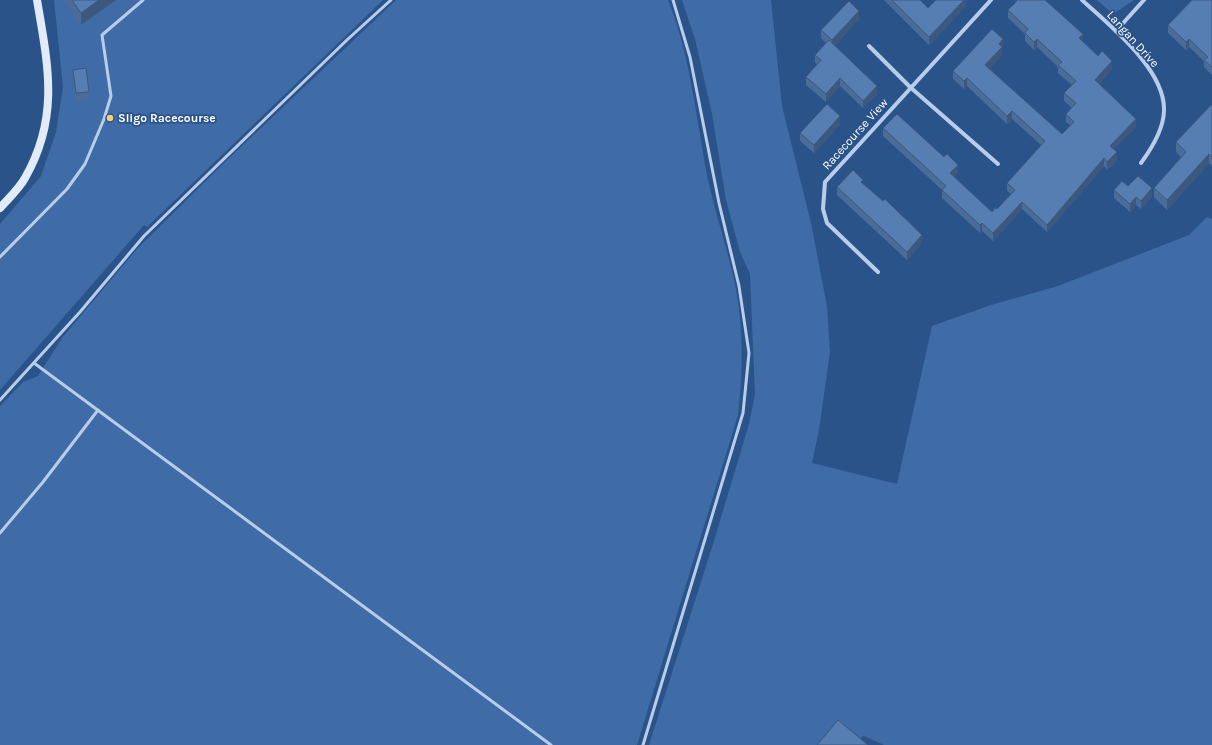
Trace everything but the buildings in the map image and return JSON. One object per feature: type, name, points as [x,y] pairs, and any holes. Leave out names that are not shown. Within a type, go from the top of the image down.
[{"type":"street","points":[[0,208],[25,179],[41,144],[48,115],[49,91],[47,59],[37,0]]},
{"type":"street","name":"Racecourse View","points":[[878,272],[827,222],[823,209],[825,182],[910,87],[991,0]]},
{"type":"street","name":"Langan Drive","points":[[1082,0],[1116,31],[1146,65],[1160,89],[1164,110],[1161,126],[1150,151],[1141,162]]},
{"type":"street","points":[[1116,31],[1144,0]]},
{"type":"street","points":[[870,46],[910,87],[998,164]]},
{"type":"lane","points":[[0,257],[67,189],[85,164],[104,118],[111,96],[102,35],[143,0]]},
{"type":"lane","points":[[0,400],[144,236],[348,39],[391,0]]},
{"type":"lane","points":[[643,745],[743,413],[749,353],[740,286],[719,203],[690,57],[673,0]]},
{"type":"lane","points":[[34,363],[552,745]]},
{"type":"lane","points":[[0,534],[43,482],[98,410]]},
{"type":"shaded area","points":[[54,0],[383,0],[147,227],[144,225],[0,390],[0,224],[41,176],[56,132],[63,87]]},
{"type":"shaded area","points":[[396,0],[668,0],[676,22],[688,66],[708,180],[735,283],[741,330],[741,378],[738,415],[637,745],[0,745],[0,406],[23,382],[38,376],[62,338],[137,249],[226,161]]},
{"type":"shaded area","points":[[682,0],[771,0],[782,106],[811,223],[827,306],[830,352],[819,430],[812,463],[897,484],[932,326],[991,305],[1058,286],[1189,235],[1207,217],[1212,219],[1212,745],[884,745],[864,736],[847,745],[649,745],[714,541],[749,424],[755,394],[750,274],[740,252],[726,200],[712,114],[695,39]]},
{"type":"shaded area","points":[[1097,0],[1134,0],[1113,14]]},
{"type":"place","name":"Sligo Racecourse","points":[[110,118]]}]
